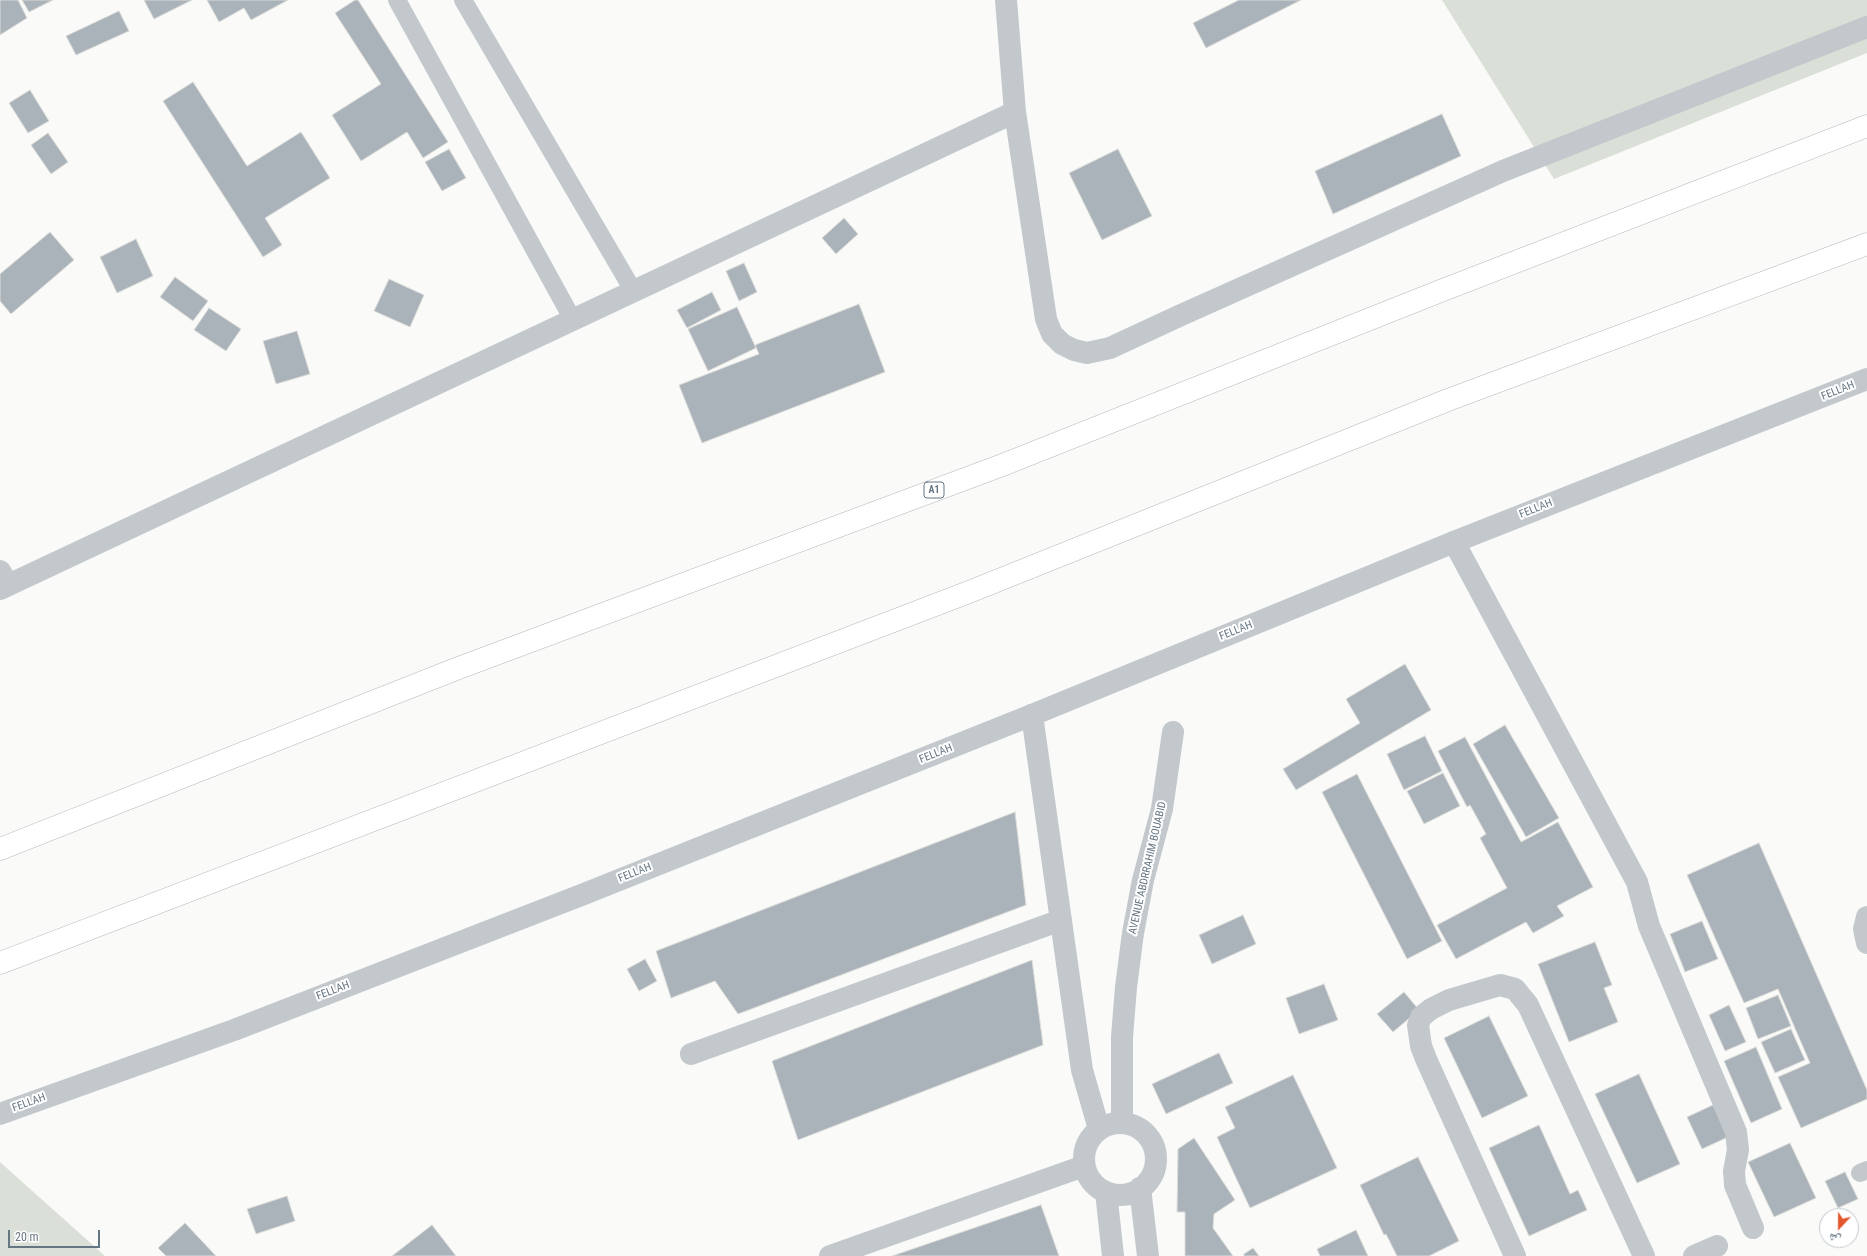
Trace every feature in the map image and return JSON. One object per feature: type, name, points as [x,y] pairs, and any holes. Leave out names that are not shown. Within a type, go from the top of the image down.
[{"type":"highway","name":"A1","points":[[0,849],[456,669],[1005,464],[1443,290],[1867,126]]},
{"type":"highway","points":[[0,963],[962,594],[1448,400],[1867,244]]},
{"type":"street","points":[[1006,0],[1015,112],[1046,320],[1052,334],[1062,344],[1074,350],[1087,353],[1110,348],[1503,171],[1867,27]]},
{"type":"street","points":[[3,582],[634,292],[1015,112]]},
{"type":"street","name":"FELLAH","points":[[0,1114],[241,1027],[577,897],[1032,716],[1454,542],[1867,379]]},
{"type":"street","points":[[1454,542],[1636,882],[1649,926],[1736,1132],[1738,1150],[1734,1171],[1735,1185],[1753,1228]]},
{"type":"street","points":[[1032,716],[1082,1070],[1099,1129]]},
{"type":"street","name":"AVENUE ABDRRAHIM BOUABID","points":[[1122,1123],[1122,1037],[1132,941],[1143,880],[1162,809],[1173,732]]},
{"type":"street","points":[[1867,917],[1864,929],[1867,943]]},
{"type":"street","points":[[691,1054],[1061,920]]},
{"type":"street","points":[[1515,1256],[1426,1059],[1421,1046],[1418,1025],[1421,1017],[1437,1006],[1468,994],[1500,985],[1515,989],[1528,1005],[1644,1256]]},
{"type":"street","points":[[1112,1123],[1122,1123],[1140,1128],[1149,1138],[1155,1151],[1155,1165],[1150,1178],[1140,1188],[1129,1193],[1118,1195],[1106,1192],[1096,1186],[1088,1177],[1084,1166],[1084,1152],[1089,1138],[1099,1129],[1112,1123]]},
{"type":"street","points":[[830,1256],[1084,1166]]},
{"type":"street","points":[[1140,1188],[1148,1256]]},
{"type":"street","points":[[1106,1192],[1113,1256]]},
{"type":"street","points":[[1694,1256],[1717,1246]]},
{"type":"lane","points":[[397,0],[572,320]]},
{"type":"lane","points":[[463,0],[634,292]]},
{"type":"shaded area","points":[[1442,0],[1867,0],[1867,53],[1554,179]]},
{"type":"shaded area","points":[[0,1162],[105,1256],[0,1256]]},
{"type":"building","points":[[0,0],[18,0],[27,18],[0,35]]},
{"type":"building","points":[[22,0],[53,0],[29,12]]},
{"type":"building","points":[[144,0],[192,0],[154,19]]},
{"type":"building","points":[[207,0],[288,0],[251,20],[244,8],[219,22]]},
{"type":"building","points":[[355,0],[358,0],[448,142],[423,158],[407,132],[361,161],[332,115],[381,84],[335,13]]},
{"type":"building","points":[[1239,0],[1301,0],[1206,48],[1193,23]]},
{"type":"building","points":[[119,11],[129,31],[76,55],[66,36]]},
{"type":"building","points":[[193,82],[247,166],[301,132],[330,178],[265,218],[282,245],[263,257],[163,101]]},
{"type":"building","points":[[30,90],[49,121],[28,133],[9,103]]},
{"type":"building","points":[[1442,114],[1461,156],[1333,214],[1315,171]]},
{"type":"building","points":[[48,133],[68,162],[51,174],[31,145]]},
{"type":"building","points":[[449,149],[466,178],[442,191],[425,162]]},
{"type":"building","points":[[1118,149],[1152,216],[1102,240],[1069,173]]},
{"type":"building","points":[[844,218],[858,234],[836,254],[822,238]]},
{"type":"building","points":[[50,232],[74,260],[11,314],[0,301],[0,274]]},
{"type":"building","points":[[136,239],[153,276],[117,293],[100,257]]},
{"type":"building","points":[[744,263],[757,292],[739,301],[726,271]]},
{"type":"building","points":[[175,277],[208,301],[193,321],[160,297]]},
{"type":"building","points":[[389,279],[424,295],[410,327],[374,311]]},
{"type":"building","points":[[712,292],[721,310],[687,328],[677,310]]},
{"type":"building","points":[[859,304],[885,372],[702,443],[679,385],[759,354],[755,345]]},
{"type":"building","points":[[737,307],[756,348],[708,371],[688,329]]},
{"type":"building","points":[[209,308],[241,329],[226,351],[194,330]]},
{"type":"building","points":[[297,331],[310,374],[276,384],[263,341]]},
{"type":"building","points":[[1405,664],[1431,710],[1296,790],[1283,769],[1360,723],[1346,699]]},
{"type":"building","points":[[1505,725],[1559,818],[1526,837],[1473,744]]},
{"type":"building","points":[[1425,736],[1442,771],[1404,790],[1387,754]]},
{"type":"building","points":[[1465,737],[1521,842],[1558,822],[1593,887],[1557,906],[1564,916],[1533,933],[1526,922],[1456,959],[1437,925],[1507,888],[1480,838],[1486,834],[1470,805],[1467,807],[1438,751]]},
{"type":"building","points":[[1443,773],[1460,806],[1424,824],[1407,791]]},
{"type":"building","points":[[1357,774],[1442,941],[1407,959],[1322,792]]},
{"type":"building","points":[[1015,812],[1026,905],[738,1014],[715,981],[671,998],[656,951]]},
{"type":"building","points":[[1759,843],[1867,1090],[1867,1099],[1801,1128],[1778,1077],[1810,1063],[1778,989],[1744,1003],[1687,875]]},
{"type":"building","points":[[1243,915],[1256,944],[1212,964],[1199,935]]},
{"type":"building","points":[[1702,921],[1718,959],[1685,972],[1670,934]]},
{"type":"building","points":[[1595,942],[1612,985],[1604,988],[1618,1022],[1569,1042],[1538,964]]},
{"type":"building","points":[[645,959],[657,981],[639,991],[627,969]]},
{"type":"building","points":[[1032,960],[1043,1045],[798,1140],[772,1061]]},
{"type":"building","points":[[1324,984],[1338,1020],[1299,1034],[1286,998]]},
{"type":"building","points":[[1404,992],[1419,1010],[1393,1032],[1377,1014]]},
{"type":"building","points":[[1778,995],[1791,1026],[1758,1039],[1746,1008]]},
{"type":"building","points":[[1729,1005],[1746,1042],[1725,1051],[1709,1015]]},
{"type":"building","points":[[1489,1016],[1528,1096],[1482,1118],[1444,1038]]},
{"type":"building","points":[[1791,1029],[1805,1060],[1775,1073],[1761,1042]]},
{"type":"building","points":[[1756,1047],[1782,1109],[1751,1123],[1724,1061]]},
{"type":"building","points":[[1219,1053],[1233,1083],[1166,1114],[1152,1084]]},
{"type":"building","points":[[1639,1074],[1680,1164],[1637,1183],[1595,1094]]},
{"type":"building","points":[[1293,1075],[1337,1168],[1250,1208],[1217,1137],[1235,1128],[1225,1107]]},
{"type":"building","points":[[1713,1105],[1728,1137],[1702,1149],[1687,1117]]},
{"type":"building","points":[[1539,1125],[1570,1194],[1578,1190],[1587,1210],[1529,1236],[1489,1148]]},
{"type":"building","points":[[1194,1138],[1235,1200],[1214,1214],[1213,1228],[1233,1256],[1185,1256],[1185,1212],[1177,1212],[1178,1149]]},
{"type":"building","points":[[1790,1143],[1816,1198],[1774,1217],[1748,1162]]},
{"type":"building","points":[[1418,1157],[1459,1241],[1429,1256],[1397,1256],[1386,1234],[1384,1235],[1360,1185]]},
{"type":"building","points":[[1845,1172],[1858,1199],[1838,1208],[1825,1181]]},
{"type":"building","points":[[287,1196],[295,1221],[256,1234],[247,1209]]},
{"type":"building","points":[[1041,1205],[1059,1256],[892,1256]]},
{"type":"building","points":[[185,1223],[216,1256],[166,1256],[158,1248]]},
{"type":"building","points":[[432,1225],[456,1256],[392,1256]]},
{"type":"building","points":[[1356,1230],[1368,1256],[1320,1256],[1317,1249]]},
{"type":"building","points":[[1253,1248],[1259,1256],[1244,1256],[1244,1254]]}]
